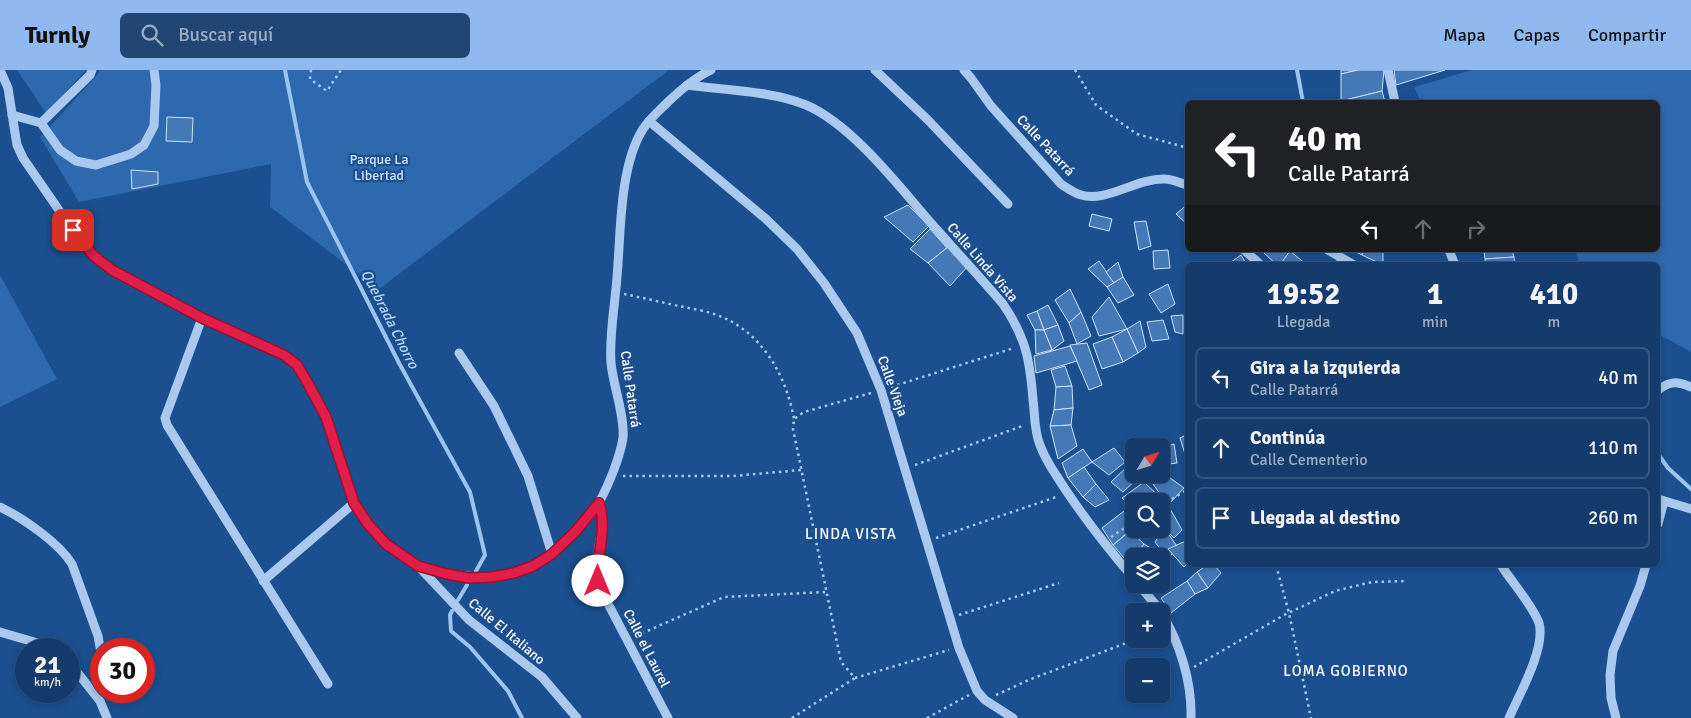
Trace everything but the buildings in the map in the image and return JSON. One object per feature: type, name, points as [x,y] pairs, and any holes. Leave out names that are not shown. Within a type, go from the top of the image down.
[{"type":"street","points":[[0,70],[8,88],[17,145],[23,158],[63,216],[94,256],[112,270],[202,318],[284,355],[297,365],[326,417],[354,503],[368,524],[386,544],[418,566]]},
{"type":"street","points":[[41,123],[90,75],[92,70]]},
{"type":"street","points":[[12,115],[41,123],[60,150],[76,161],[96,165],[131,154],[144,145],[154,126],[156,85],[154,70]]},
{"type":"street","name":"Calle Patarrá","points":[[418,566],[469,578],[492,577],[514,573],[533,566],[552,554],[576,531],[599,503],[611,476],[623,436],[611,359],[621,218],[626,182],[636,141],[649,121],[687,85],[710,70]]},
{"type":"street","points":[[875,70],[926,119],[1008,204]]},
{"type":"street","name":"Calle Patarrá","points":[[964,70],[991,106],[1061,184],[1074,192],[1083,196],[1093,197],[1106,195],[1139,183],[1166,179],[1185,184]]},
{"type":"street","points":[[1388,70],[1395,100]]},
{"type":"street","name":"Calle Linda Vista","points":[[687,85],[776,97],[806,105],[833,120],[860,145],[906,194],[998,298],[1016,323],[1025,344],[1031,374],[1034,422],[1040,445],[1067,493],[1125,568]]},
{"type":"street","name":"Calle Vieja","points":[[649,121],[766,219],[797,249],[824,283],[857,333],[881,390],[959,648],[977,691],[985,700],[1013,718]]},
{"type":"street","points":[[1246,252],[1258,262]]},
{"type":"street","points":[[1331,252],[1349,262]]},
{"type":"street","points":[[202,318],[165,422],[328,684]]},
{"type":"street","points":[[459,353],[494,406],[528,476],[552,554]]},
{"type":"street","points":[[1660,388],[1666,384],[1675,382],[1691,387]]},
{"type":"street","points":[[1661,500],[1691,509]]},
{"type":"street","points":[[263,581],[354,503]]},
{"type":"street","name":"Calle el Laurel","points":[[599,503],[603,520],[597,568],[598,581],[668,718]]},
{"type":"street","points":[[0,507],[13,513],[30,525],[67,556],[72,564],[98,638]]},
{"type":"street","name":"Calle El Italiano","points":[[418,566],[469,620],[544,679],[577,718]]},
{"type":"street","points":[[1502,567],[1539,624],[1538,651],[1509,718]]},
{"type":"street","points":[[1616,718],[1611,698],[1610,683],[1613,651],[1640,586],[1645,567]]},
{"type":"street","points":[[1145,593],[1154,603]]},
{"type":"street","points":[[1170,626],[1186,672],[1192,702],[1191,718]]},
{"type":"street","points":[[0,632],[20,638]]},
{"type":"street","points":[[80,676],[90,688]]},
{"type":"street","points":[[101,703],[107,718]]},
{"type":"path","points":[[311,70],[310,79],[327,91],[341,70]]},
{"type":"path","points":[[1075,70],[1096,105],[1137,134],[1185,147]]},
{"type":"path","points":[[616,292],[715,314],[740,327],[766,349],[780,372],[791,403],[794,418],[793,429],[841,662],[855,678]]},
{"type":"path","points":[[794,418],[804,412],[881,390],[1025,344]]},
{"type":"path","points":[[906,468],[1034,422]]},
{"type":"path","points":[[611,476],[733,476],[801,470]]},
{"type":"path","points":[[1170,500],[1185,491]]},
{"type":"path","points":[[928,542],[1067,493]]},
{"type":"path","points":[[1103,541],[1125,528]]},
{"type":"path","points":[[1277,567],[1289,613],[1312,718]]},
{"type":"path","points":[[1186,672],[1289,613],[1334,591],[1372,582],[1407,581]]},
{"type":"path","points":[[950,618],[1059,583]]},
{"type":"path","points":[[628,640],[724,597],[826,592]]},
{"type":"path","points":[[985,700],[1031,679],[1125,644]]},
{"type":"path","points":[[792,718],[855,678],[959,648]]},
{"type":"path","points":[[927,718],[977,691]]},
{"type":"green space","points":[[17,70],[86,70],[46,113]]},
{"type":"green space","name":"Parque La Libertad","points":[[99,70],[669,70],[379,289],[270,207],[271,164],[79,202],[40,137],[99,73]]},
{"type":"green space","points":[[1472,70],[1691,70],[1691,352],[1660,335],[1660,262],[1578,262],[1576,252],[1660,252],[1660,100],[1420,100],[1414,87]]},
{"type":"green space","points":[[0,275],[57,379],[0,407]]},
{"type":"waterway","name":"Quebrada Chorro","points":[[285,70],[307,182],[399,363],[470,492],[485,555],[476,571]]},
{"type":"waterway","points":[[1297,70],[1303,100]]},
{"type":"waterway","points":[[1660,457],[1668,468],[1691,489]]},
{"type":"waterway","name":"Quebrada Chorro","points":[[458,600],[467,585]]},
{"type":"waterway","name":"Quebrada Chorro","points":[[452,611],[450,615],[451,631],[470,647],[508,691],[522,718]]},
{"type":"district","name":"LINDA VISTA","points":[[851,534]]},
{"type":"district","name":"LOMA GOBIERNO","points":[[1346,671]]},
{"type":"route","points":[[73,230],[94,256],[112,270],[202,318],[284,355],[297,365],[326,417],[354,503],[368,524],[386,544],[418,566],[469,578],[492,577],[514,573],[533,566],[552,554],[576,531],[599,503],[603,520],[597,568],[598,581]]}]
